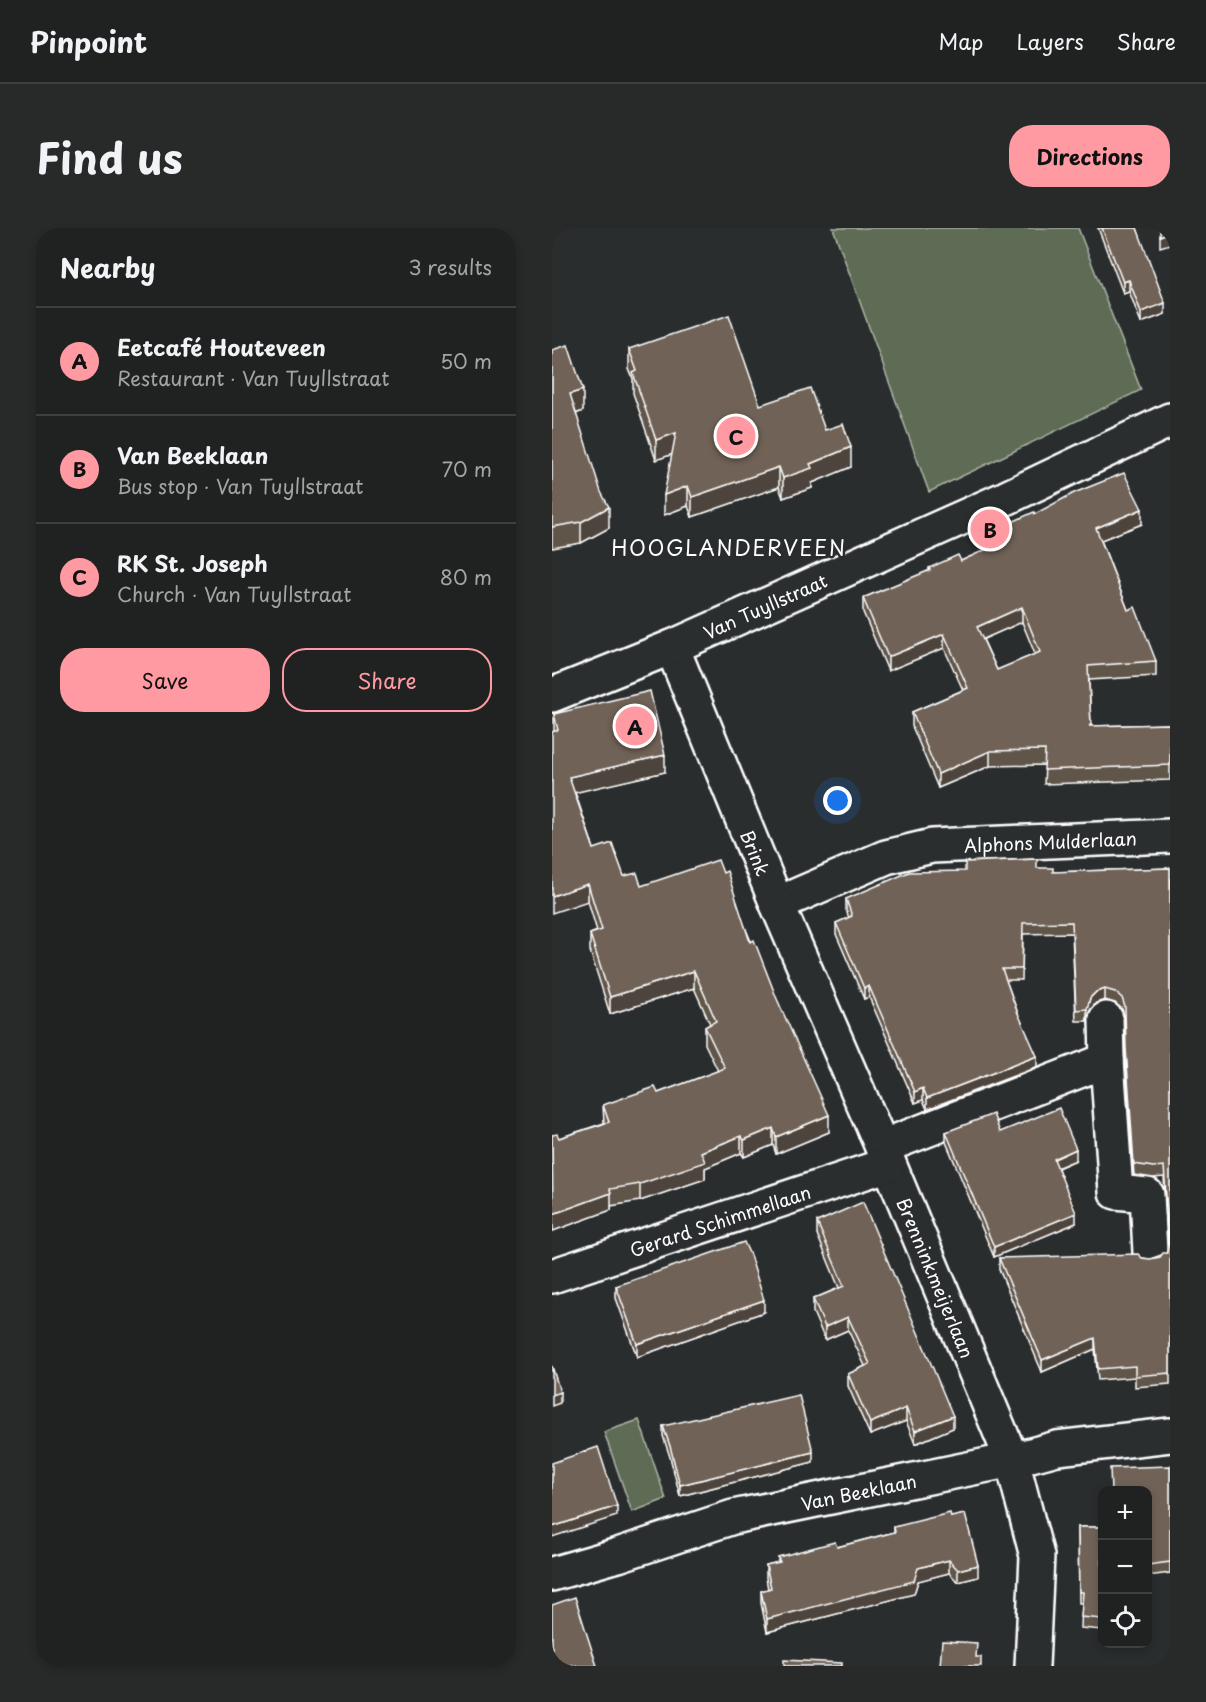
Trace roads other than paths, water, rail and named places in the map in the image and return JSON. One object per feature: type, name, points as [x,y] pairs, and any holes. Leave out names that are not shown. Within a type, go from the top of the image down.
[{"type":"street","name":"Van Tuyllstraat","points":[[552,695],[672,647],[1006,498],[1170,420]]},
{"type":"street","name":"Brink","points":[[672,647],[777,904]]},
{"type":"street","name":"Alphons Mulderlaan","points":[[777,904],[886,857],[932,846],[1170,836]]},
{"type":"street","name":"Brenninkmeijerlaan","points":[[777,904],[1012,1460],[1037,1556],[1032,1666]]},
{"type":"street","points":[[1106,1019],[1116,1192],[1147,1195],[1150,1252]]},
{"type":"street","name":"Gerard Schimmellaan","points":[[552,1276],[885,1155],[1107,1060]]},
{"type":"street","name":"Van Beeklaan","points":[[552,1574],[734,1517],[1012,1460],[1057,1448],[1170,1435]]},
{"type":"place","name":"RK St. Joseph","points":[[736,436]]},
{"type":"place","name":"Van Beeklaan","points":[[990,529]]},
{"type":"place","name":"Eetcafé Houteveen","points":[[635,726]]},
{"type":"district","name":"HOOGLANDERVEEN","points":[[729,547]]}]
